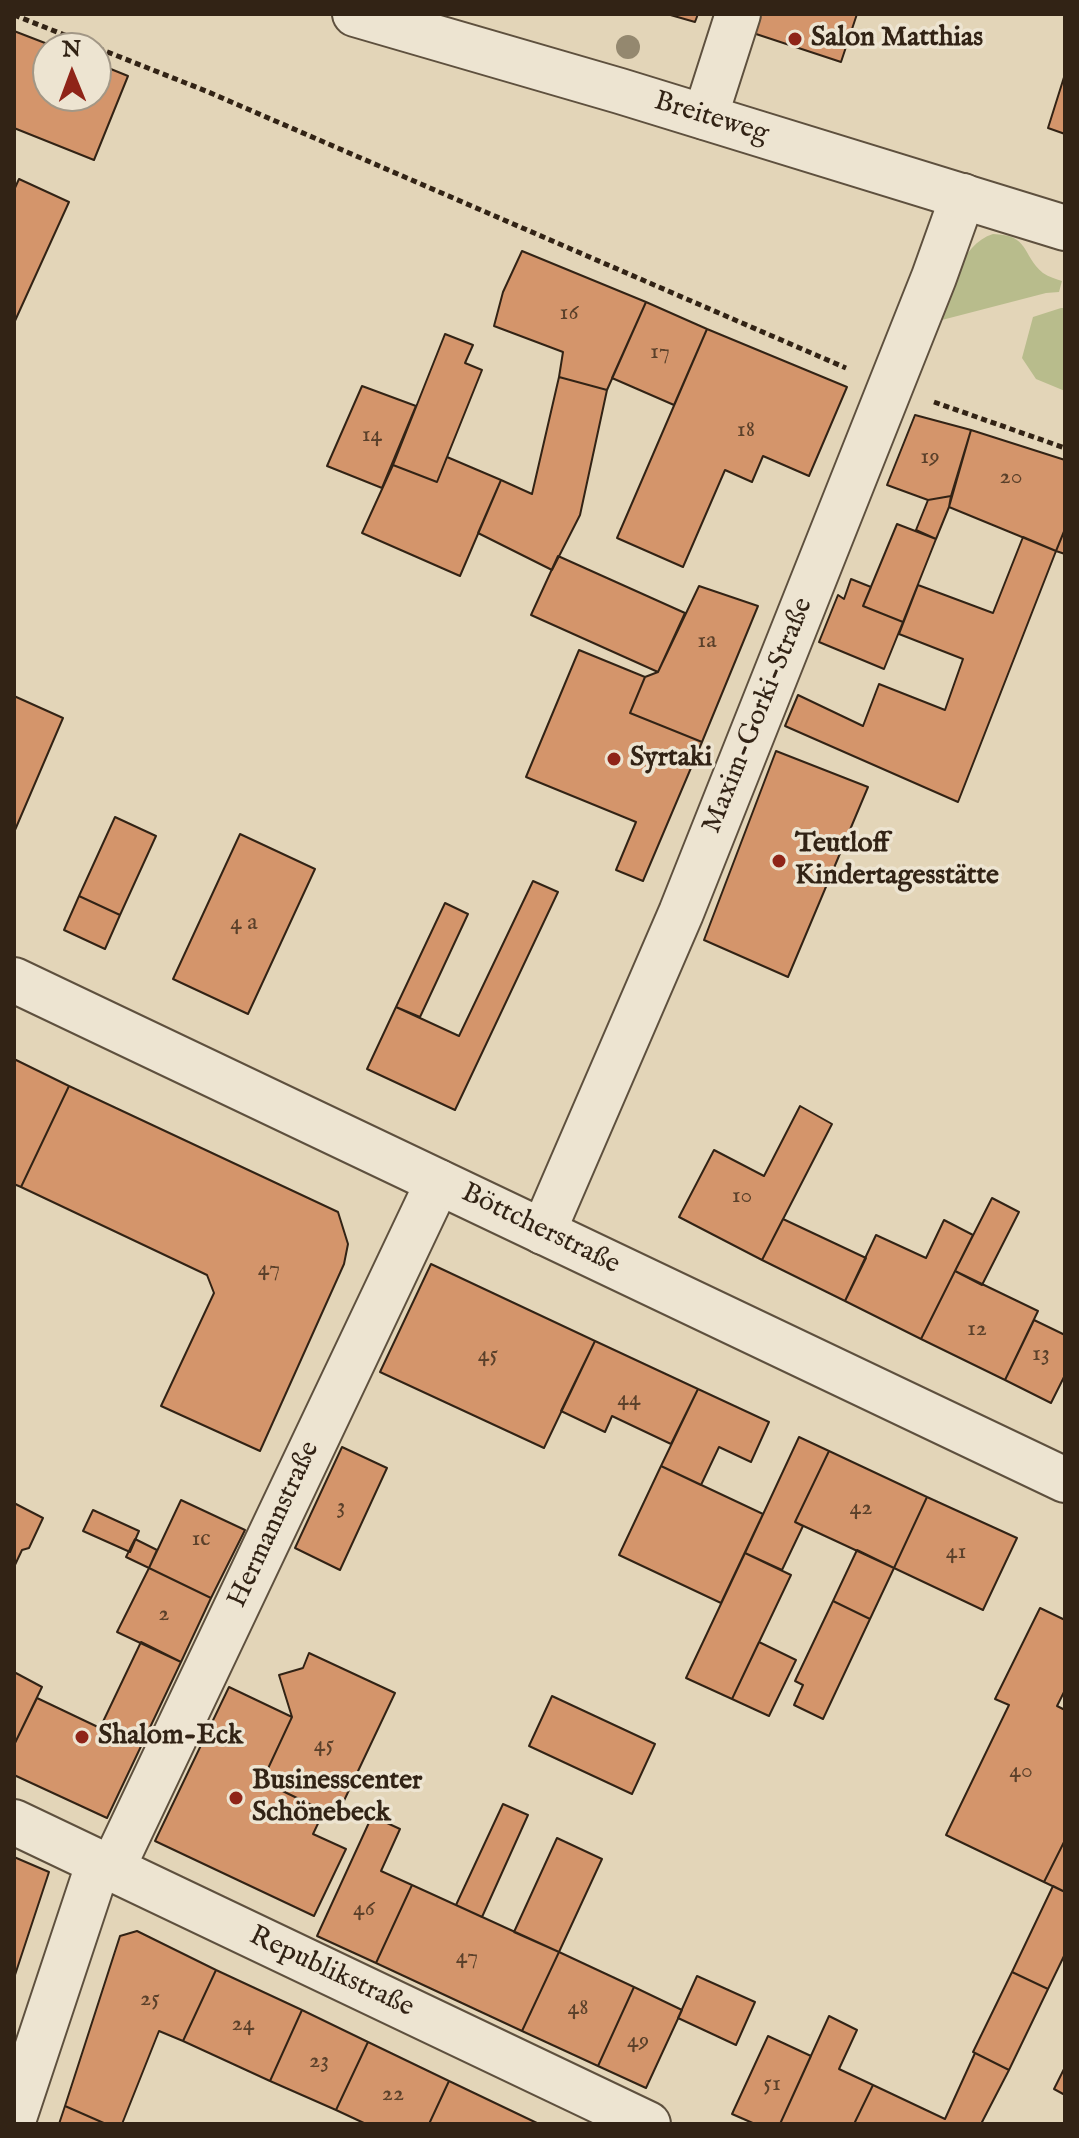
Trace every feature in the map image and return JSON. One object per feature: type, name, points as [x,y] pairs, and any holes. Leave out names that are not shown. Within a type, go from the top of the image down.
[{"type":"street","name":"Breiteweg","points":[[355,14],[1065,228]]},
{"type":"street","points":[[705,117],[738,14]]},
{"type":"street","name":"Maxim-Gorki-Straße","points":[[543,1232],[681,913],[934,277],[963,196]]},
{"type":"street","name":"Böttcherstraße","points":[[14,980],[1065,1480]]},
{"type":"street","name":"Hermannstraße","points":[[14,2118],[106,1865],[438,1182]]},
{"type":"street","name":"Republikstraße","points":[[14,1822],[648,2124]]},
{"type":"path","points":[[14,15],[206,91],[890,387],[1065,448]]},
{"type":"green space","points":[[993,234],[1005,235],[1019,242],[1043,273],[1062,281],[1059,292],[938,321],[964,258],[982,239]]},
{"type":"green space","points":[[1065,308],[1065,391],[1036,379],[1022,358],[1033,317]]},
{"type":"building","points":[[667,14],[698,14],[695,22]]},
{"type":"building","points":[[759,14],[857,14],[841,62],[753,33]]},
{"type":"building","points":[[14,31],[32,38],[32,112],[112,112],[112,70],[128,76],[94,160],[14,128]]},
{"type":"building","points":[[1065,74],[1065,134],[1048,128]]},
{"type":"building","points":[[19,179],[69,202],[14,323],[14,190]]},
{"type":"building","points":[[522,251],[646,302],[607,390],[559,377],[563,352],[494,326],[503,292]]},
{"type":"building","points":[[646,302],[707,329],[674,405],[612,378]]},
{"type":"building","points":[[707,329],[847,387],[809,476],[763,456],[752,482],[725,470],[683,567],[617,538]]},
{"type":"building","points":[[445,334],[473,345],[465,363],[482,370],[437,482],[393,465]]},
{"type":"building","points":[[559,377],[607,390],[580,515],[552,570],[478,533],[501,480],[532,494]]},
{"type":"building","points":[[362,386],[416,406],[382,488],[327,466]]},
{"type":"building","points":[[915,415],[971,430],[951,496],[928,500],[887,485]]},
{"type":"building","points":[[971,430],[1065,460],[1065,529],[1056,551],[949,507]]},
{"type":"building","points":[[447,457],[501,480],[460,576],[362,533],[393,465],[437,482]]},
{"type":"building","points":[[951,496],[936,539],[916,530],[928,500]]},
{"type":"building","points":[[897,524],[936,539],[903,622],[863,606]]},
{"type":"building","points":[[1065,529],[1065,554],[1056,551]]},
{"type":"building","points":[[1023,537],[1056,551],[958,802],[785,726],[798,695],[863,726],[879,684],[945,710],[963,659],[899,634],[918,585],[993,613]]},
{"type":"building","points":[[558,556],[685,613],[658,672],[531,615]]},
{"type":"building","points":[[851,579],[871,587],[863,606],[903,622],[884,669],[819,642],[838,595],[844,599]]},
{"type":"building","points":[[699,586],[758,606],[702,742],[630,713],[645,677],[658,672]]},
{"type":"building","name":"Syrtaki","points":[[579,650],[645,677],[630,713],[702,742],[643,881],[616,870],[636,822],[526,777]]},
{"type":"building","points":[[14,696],[63,718],[15,830],[14,830]]},
{"type":"building","points":[[776,751],[868,787],[788,977],[704,940]]},
{"type":"building","points":[[115,817],[156,836],[120,915],[79,896]]},
{"type":"building","points":[[240,834],[315,869],[248,1014],[173,979]]},
{"type":"building","points":[[533,881],[558,892],[455,1110],[367,1069],[396,1007],[459,1036]]},
{"type":"building","points":[[79,896],[120,915],[105,949],[64,930]]},
{"type":"building","points":[[445,903],[468,914],[420,1017],[396,1007]]},
{"type":"building","points":[[14,1059],[69,1086],[21,1187],[14,1184]]},
{"type":"building","points":[[69,1086],[338,1212],[348,1244],[344,1264],[260,1451],[161,1406],[214,1293],[207,1275],[21,1187]]},
{"type":"building","points":[[800,1106],[832,1124],[762,1260],[679,1217],[714,1150],[764,1176]]},
{"type":"building","points":[[992,1198],[1019,1212],[982,1285],[955,1271]]},
{"type":"building","points":[[783,1219],[866,1258],[845,1301],[762,1260]]},
{"type":"building","points":[[944,1220],[973,1235],[921,1339],[845,1301],[876,1235],[926,1258]]},
{"type":"building","points":[[431,1264],[595,1341],[544,1448],[380,1372]]},
{"type":"building","points":[[955,1271],[1038,1311],[1005,1380],[921,1339]]},
{"type":"building","points":[[1034,1320],[1065,1335],[1065,1375],[1051,1403],[1005,1380]]},
{"type":"building","points":[[595,1341],[698,1389],[671,1444],[612,1416],[605,1432],[561,1411]]},
{"type":"building","points":[[698,1389],[769,1422],[751,1462],[719,1447],[701,1485],[661,1466]]},
{"type":"building","points":[[799,1437],[829,1451],[795,1522],[803,1526],[782,1570],[745,1553]]},
{"type":"building","points":[[342,1447],[387,1468],[340,1570],[295,1548]]},
{"type":"building","points":[[829,1451],[927,1497],[894,1568],[795,1522]]},
{"type":"building","points":[[661,1466],[763,1514],[721,1603],[619,1555]]},
{"type":"building","points":[[927,1497],[1017,1538],[983,1610],[894,1568]]},
{"type":"building","points":[[181,1500],[245,1530],[211,1598],[149,1568]]},
{"type":"building","points":[[14,1503],[43,1518],[29,1548],[22,1550],[14,1567]]},
{"type":"building","points":[[93,1510],[139,1531],[130,1552],[83,1531]]},
{"type":"building","points":[[135,1539],[157,1550],[149,1568],[126,1557]]},
{"type":"building","points":[[857,1550],[894,1568],[870,1619],[833,1601]]},
{"type":"building","points":[[745,1553],[791,1575],[732,1699],[686,1678]]},
{"type":"building","points":[[149,1568],[211,1598],[181,1662],[117,1632]]},
{"type":"building","points":[[833,1601],[870,1619],[823,1719],[794,1705],[803,1685],[795,1681]]},
{"type":"building","points":[[1040,1608],[1065,1620],[1065,1690],[1057,1706],[1065,1710],[1065,1840],[1044,1882],[946,1835],[1009,1705],[995,1699]]},
{"type":"building","name":"Shalom-Eck","points":[[141,1642],[181,1662],[107,1818],[14,1775],[14,1745],[37,1698],[100,1728]]},
{"type":"building","points":[[759,1642],[796,1660],[769,1716],[732,1699]]},
{"type":"building","points":[[309,1653],[395,1693],[341,1807],[324,1811],[268,1784],[265,1775],[292,1717],[279,1675],[303,1668]]},
{"type":"building","points":[[14,1672],[42,1687],[14,1745]]},
{"type":"building","name":"Businesscenter Schönebeck","points":[[229,1687],[292,1717],[265,1775],[268,1784],[324,1811],[313,1834],[346,1849],[314,1916],[155,1841]]},
{"type":"building","points":[[552,1696],[655,1744],[632,1794],[529,1746]]},
{"type":"building","points":[[503,1804],[528,1815],[482,1917],[456,1905]]},
{"type":"building","points":[[372,1816],[400,1829],[381,1871],[412,1885],[376,1963],[317,1936]]},
{"type":"building","points":[[557,1838],[602,1859],[559,1952],[514,1932]]},
{"type":"building","points":[[1065,1840],[1065,1892],[1044,1882]]},
{"type":"building","points":[[14,1857],[49,1872],[14,1978]]},
{"type":"building","points":[[412,1885],[559,1952],[522,2031],[376,1963]]},
{"type":"building","points":[[1053,1886],[1065,1892],[1065,1954],[1048,1989],[1012,1972]]},
{"type":"building","points":[[137,1931],[216,1970],[183,2041],[159,2031],[122,2124],[106,2124],[65,2106],[120,1936]]},
{"type":"building","points":[[559,1952],[634,1987],[598,2066],[522,2031]]},
{"type":"building","points":[[216,1970],[302,2010],[270,2081],[183,2041]]},
{"type":"building","points":[[1012,1972],[1048,1989],[1009,2070],[973,2052]]},
{"type":"building","points":[[697,1976],[755,2002],[736,2045],[678,2018]]},
{"type":"building","points":[[634,1987],[682,2010],[646,2088],[598,2066]]},
{"type":"building","points":[[302,2010],[368,2042],[336,2110],[270,2081]]},
{"type":"building","points":[[829,2016],[857,2030],[839,2069],[873,2085],[854,2124],[780,2124]]},
{"type":"building","points":[[768,2036],[811,2056],[780,2124],[755,2124],[732,2114]]},
{"type":"building","points":[[368,2042],[449,2081],[429,2124],[366,2124],[336,2110]]},
{"type":"building","points":[[975,2053],[1009,2070],[981,2124],[854,2124],[873,2085],[945,2119]]},
{"type":"building","points":[[1065,2067],[1065,2095],[1054,2089]]},
{"type":"building","points":[[449,2081],[539,2124],[429,2124]]},
{"type":"building","points":[[65,2106],[106,2124],[59,2124]]},
{"type":"place","name":"Salon Matthias","points":[[795,39]]},
{"type":"place","name":"Syrtaki","points":[[614,759]]},
{"type":"place","name":"Teutloff Kindertagesstätte","points":[[779,861]]},
{"type":"place","name":"Shalom-Eck","points":[[82,1737]]},
{"type":"place","name":"Businesscenter Schönebeck","points":[[236,1798]]}]
